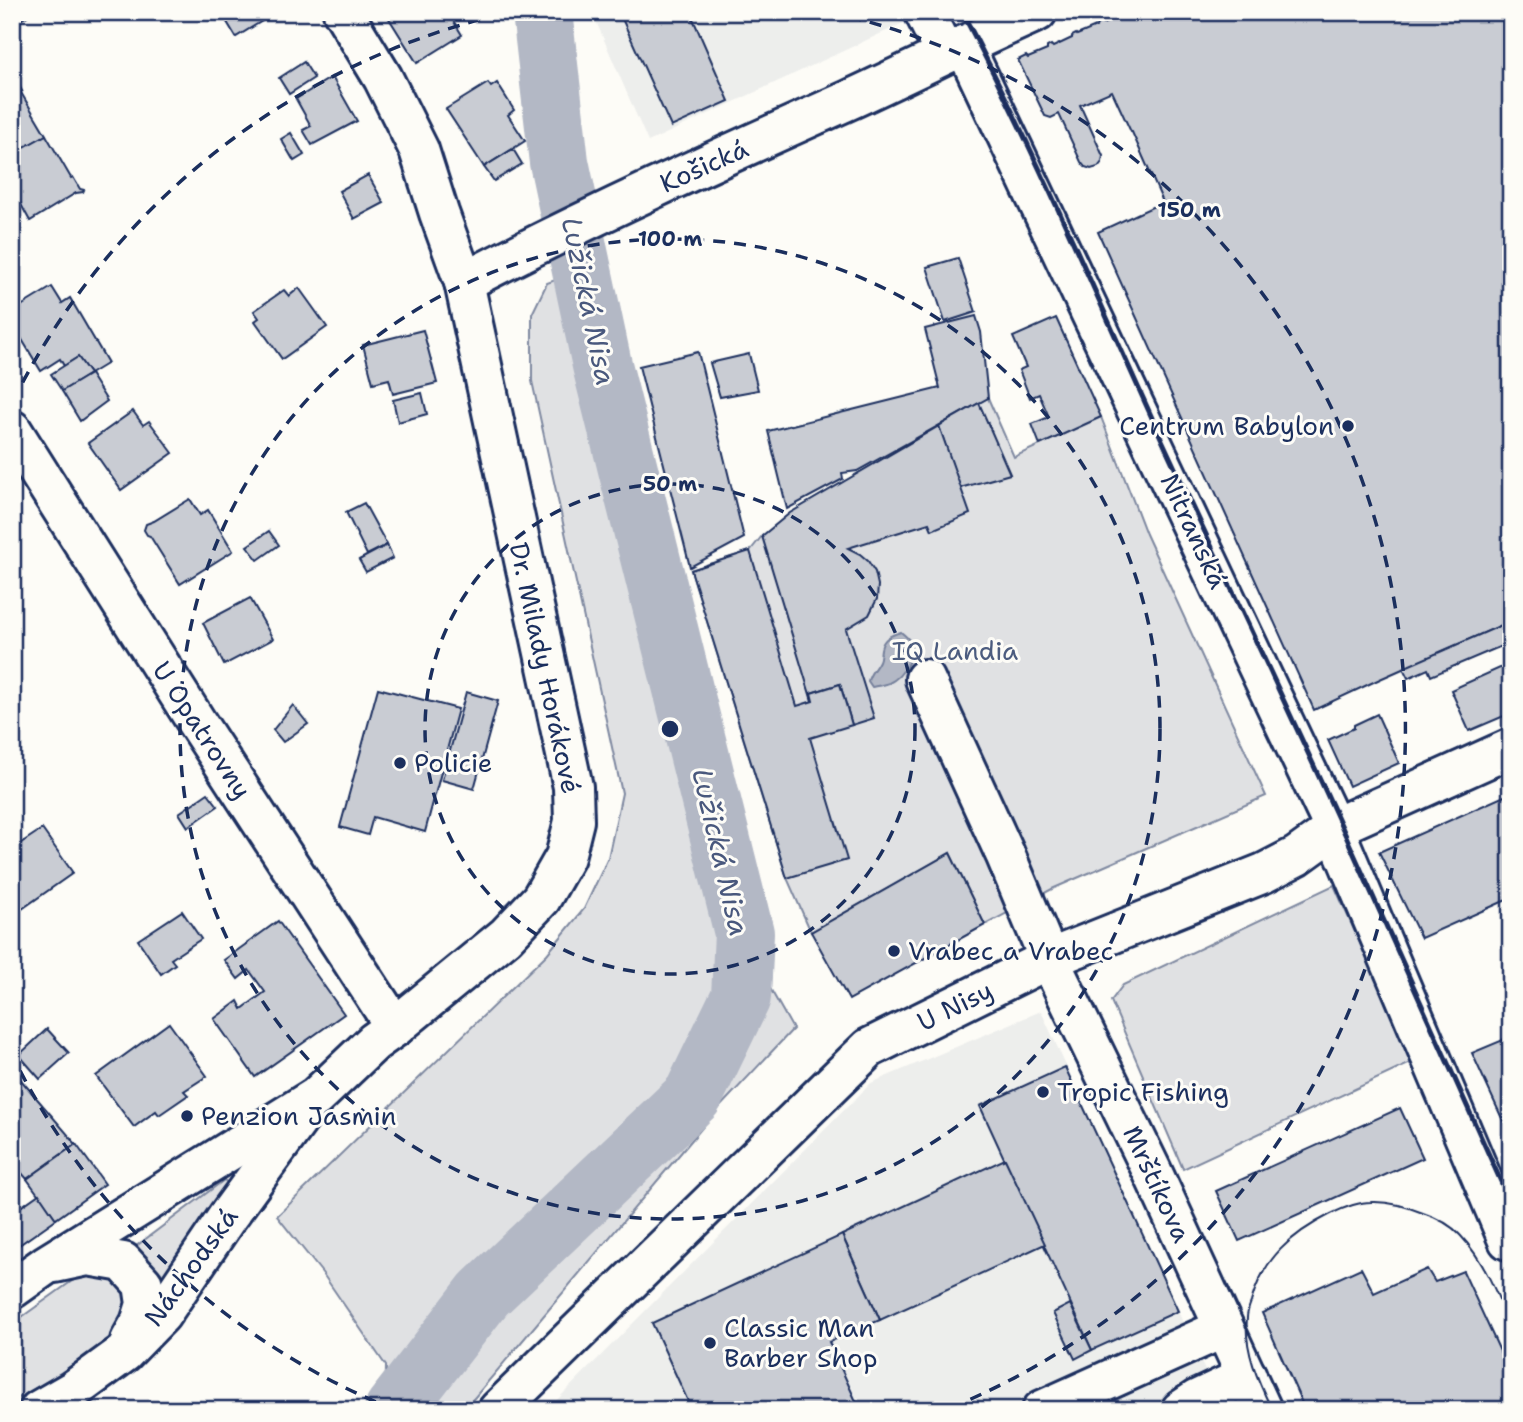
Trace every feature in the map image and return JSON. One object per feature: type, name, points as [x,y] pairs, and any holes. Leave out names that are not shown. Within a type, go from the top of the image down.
[{"type":"street","name":"Dr. Milady Horákové","points":[[12,1289],[46,1265],[316,1097],[374,1042],[506,936],[541,899],[565,857],[574,821],[573,787],[464,282],[419,150],[383,78],[343,12]]},
{"type":"street","points":[[924,12],[955,50]]},
{"type":"street","name":"Košická","points":[[464,282],[613,207],[1037,12]]},
{"type":"street","name":"Nitranská","points":[[955,50],[1334,828],[1497,1177],[1508,1240]]},
{"type":"street","name":"U Opatrovny","points":[[12,430],[204,734],[394,1027]]},
{"type":"street","name":"Mrštíkova","points":[[925,679],[1005,854],[1049,959],[1152,1171],[1254,1393]]},
{"type":"street","name":"U Nisy","points":[[498,1410],[869,1048],[1049,959],[1264,873],[1297,856],[1334,828],[1511,748]]},
{"type":"street","name":"Náchodská","points":[[39,1410],[72,1391],[124,1353],[161,1315],[316,1097]]},
{"type":"street","points":[[46,1265],[88,1256],[122,1262],[143,1283],[146,1304],[124,1353]]},
{"type":"street","points":[[1042,1410],[1224,1328]]},
{"type":"street","points":[[1181,1410],[1196,1400],[1254,1393]]},
{"type":"shaded area","points":[[592,12],[927,12],[648,142]]},
{"type":"shaded area","points":[[901,632],[911,646],[907,665],[894,680],[872,687],[868,681],[880,660],[884,642]]},
{"type":"shaded area","points":[[1041,1011],[1223,1410],[547,1410],[871,1083]]},
{"type":"green space","points":[[575,273],[585,328],[696,795],[736,928],[793,1029],[717,1110],[463,1410],[385,1410],[386,1366],[323,1274],[277,1216],[547,954],[584,909],[608,858],[622,793],[532,381],[532,314],[547,283]]},
{"type":"green space","name":"IQ Landia","points":[[988,398],[1014,457],[1101,417],[1146,534],[1266,796],[1052,889],[985,925],[950,853],[811,932],[787,878],[691,570],[750,551],[762,536],[790,513]]},
{"type":"green space","points":[[1334,885],[1413,1062],[1183,1169],[1111,1001],[1123,985]]},
{"type":"green space","points":[[224,1180],[228,1183],[164,1288],[131,1250]]},
{"type":"green space","points":[[105,1273],[128,1292],[129,1312],[122,1325],[111,1337],[77,1362],[12,1402],[12,1324],[79,1276]]},
{"type":"building","points":[[12,12],[33,12],[12,26]]},
{"type":"building","points":[[221,12],[277,12],[236,37]]},
{"type":"building","points":[[385,12],[448,12],[462,35],[417,63]]},
{"type":"building","points":[[619,12],[690,12],[729,101],[671,127]]},
{"type":"building","name":"Centrum Babylon","points":[[1123,12],[1511,12],[1511,621],[1314,710],[1098,232],[1163,202],[1132,132],[1112,91],[1080,105],[1103,156],[1098,167],[1085,167],[1059,114],[1051,118],[1045,116],[1018,60],[1047,50],[1051,45],[1053,47]]},
{"type":"building","points":[[304,62],[314,78],[289,94],[279,78]]},
{"type":"building","points":[[13,74],[46,135],[12,154]]},
{"type":"building","points":[[332,77],[357,121],[312,145],[303,130],[311,126],[296,99]]},
{"type":"building","points":[[488,83],[491,87],[497,83],[514,110],[508,115],[525,141],[484,167],[446,109]]},
{"type":"building","points":[[291,133],[304,155],[294,161],[281,139]]},
{"type":"building","points":[[46,135],[71,178],[84,190],[30,221],[12,188],[12,154]]},
{"type":"building","points":[[513,149],[522,164],[494,181],[484,167]]},
{"type":"building","points":[[368,175],[384,203],[354,219],[339,191]]},
{"type":"building","points":[[958,258],[976,312],[945,322],[927,267]]},
{"type":"building","points":[[52,287],[62,303],[70,298],[108,363],[90,374],[78,357],[64,366],[60,359],[41,371],[12,323],[12,308],[16,309]]},
{"type":"building","points":[[299,288],[327,327],[282,359],[255,321],[259,318],[254,311],[284,290],[289,296]]},
{"type":"building","points":[[976,316],[981,332],[988,398],[857,471],[842,473],[843,479],[787,509],[768,431],[940,388],[925,329]]},
{"type":"building","points":[[1056,318],[1101,417],[1040,445],[1032,424],[1049,417],[1039,394],[1030,398],[1019,370],[1026,367],[1013,337]]},
{"type":"building","points":[[423,330],[437,383],[393,394],[389,379],[373,383],[363,345]]},
{"type":"building","points":[[698,352],[744,538],[690,567],[639,366]]},
{"type":"building","points":[[749,354],[758,390],[720,397],[710,363]]},
{"type":"building","points":[[78,357],[90,374],[62,391],[51,374]]},
{"type":"building","points":[[90,374],[107,401],[80,421],[62,391]]},
{"type":"building","points":[[422,393],[427,414],[398,422],[393,400]]},
{"type":"building","points":[[979,403],[1010,474],[960,488],[939,426]]},
{"type":"building","points":[[133,411],[143,425],[149,421],[173,453],[121,490],[88,443]]},
{"type":"building","points":[[939,426],[970,514],[932,530],[929,523],[848,548],[868,561],[875,572],[878,585],[877,599],[869,615],[846,629],[874,718],[852,725],[840,684],[811,693],[812,701],[762,536],[790,513]]},
{"type":"building","points":[[190,499],[200,515],[208,510],[233,551],[180,584],[144,530],[146,524]]},
{"type":"building","points":[[364,503],[387,545],[367,555],[346,512]]},
{"type":"building","points":[[269,531],[279,545],[258,560],[247,546]]},
{"type":"building","points":[[387,545],[393,558],[366,572],[359,560]]},
{"type":"building","points":[[750,551],[797,706],[813,701],[811,693],[840,684],[852,725],[810,738],[847,860],[787,878],[691,570]]},
{"type":"building","points":[[250,598],[273,639],[224,665],[203,623]]},
{"type":"building","points":[[1511,621],[1511,642],[1431,676],[1428,669],[1408,678],[1403,668]]},
{"type":"building","points":[[1511,663],[1511,713],[1469,731],[1451,690]]},
{"type":"building","name":"Policie","points":[[378,688],[458,709],[425,832],[373,817],[368,835],[340,827]]},
{"type":"building","points":[[466,692],[498,701],[474,789],[442,780]]},
{"type":"building","points":[[293,705],[308,724],[283,742],[273,730]]},
{"type":"building","points":[[1377,714],[1399,763],[1349,786],[1328,740]]},
{"type":"building","points":[[208,793],[218,806],[188,827],[179,813]]},
{"type":"building","points":[[1511,793],[1511,898],[1421,938],[1379,852]]},
{"type":"building","points":[[42,829],[73,873],[12,916],[12,849]]},
{"type":"building","points":[[950,853],[985,925],[849,1000],[811,932]]},
{"type":"building","points":[[182,911],[201,939],[171,959],[175,964],[161,974],[138,940]]},
{"type":"building","points":[[278,921],[344,1014],[255,1077],[214,1019],[238,1001],[242,1009],[265,992],[249,970],[238,979],[224,960]]},
{"type":"building","points":[[169,1023],[207,1076],[184,1091],[188,1095],[159,1115],[156,1111],[134,1127],[96,1076]]},
{"type":"building","points":[[47,1029],[69,1053],[40,1079],[19,1055]]},
{"type":"building","points":[[1511,1033],[1511,1138],[1472,1053],[1501,1041]]},
{"type":"building","points":[[1065,1067],[1178,1311],[1092,1350],[980,1106]]},
{"type":"building","points":[[15,1073],[76,1144],[27,1179],[12,1162],[12,1075]]},
{"type":"building","points":[[1400,1108],[1423,1158],[1239,1241],[1216,1191]]},
{"type":"building","points":[[76,1144],[105,1184],[56,1219],[27,1179]]},
{"type":"building","points":[[1005,1159],[1045,1244],[880,1320],[842,1235]]},
{"type":"building","points":[[39,1194],[56,1219],[12,1250],[12,1213]]},
{"type":"building","points":[[842,1235],[880,1320],[829,1342],[860,1410],[692,1410],[652,1323]]},
{"type":"building","points":[[1361,1268],[1374,1293],[1427,1269],[1435,1282],[1463,1271],[1511,1375],[1511,1410],[1305,1410],[1262,1313]]},
{"type":"building","points":[[1070,1304],[1092,1350],[1075,1359],[1053,1313]]},
{"type":"waterway","name":"Lužická Nisa","points":[[394,1410],[484,1294],[693,1096],[741,997],[744,933],[602,365],[559,162],[542,12]]},
{"type":"tram line","points":[[1272,1410],[1257,1377],[1248,1342],[1247,1314],[1256,1287],[1271,1261],[1291,1239],[1317,1222],[1350,1206],[1371,1202],[1398,1204],[1433,1217],[1452,1228],[1469,1245],[1483,1267],[1511,1328]]},
{"type":"railway","points":[[962,12],[1041,172],[1341,825],[1511,1204]]},
{"type":"place","name":"Centrum Babylon","points":[[1348,426]]},
{"type":"place","name":"Policie","points":[[400,763]]},
{"type":"place","name":"Vrabec a Vrabec","points":[[894,951]]},
{"type":"place","name":"Tropic Fishing","points":[[1043,1092]]},
{"type":"place","name":"Penzion Jasmin","points":[[187,1116]]},
{"type":"place","name":"Classic Man Barber Shop","points":[[710,1343]]}]
